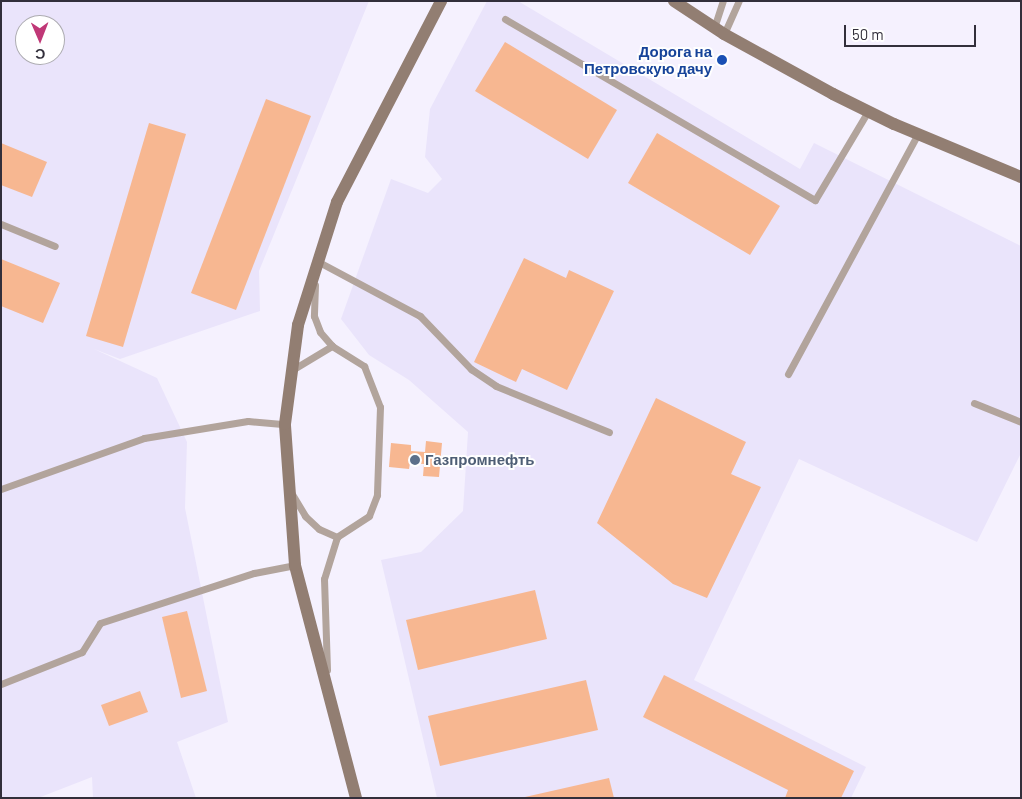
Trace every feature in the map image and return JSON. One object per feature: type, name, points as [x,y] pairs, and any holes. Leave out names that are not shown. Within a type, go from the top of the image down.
[{"type":"main road","points":[[356,798],[295,565],[285,424],[298,325],[337,202],[441,1]]},
{"type":"main road","points":[[674,1],[719,31],[868,111],[1021,177]]},
{"type":"lane","points":[[719,31],[723,1]]},
{"type":"lane","points":[[719,31],[739,1]]},
{"type":"lane","points":[[505,19],[815,200],[868,111]]},
{"type":"lane","points":[[788,374],[918,134]]},
{"type":"lane","points":[[1,224],[55,246]]},
{"type":"lane","points":[[328,695],[324,579],[337,537],[369,516],[377,495],[380,407],[364,366],[332,346],[320,332],[314,316],[317,261],[420,316],[471,370],[496,386],[609,432]]},
{"type":"lane","points":[[291,372],[332,346]]},
{"type":"lane","points":[[974,403],[1021,422]]},
{"type":"lane","points":[[1,489],[144,438],[248,422],[285,424]]},
{"type":"lane","points":[[288,486],[305,516],[319,529],[337,537]]},
{"type":"lane","points":[[1,684],[82,652],[100,624],[254,573],[295,565]]},
{"type":"shaded area","points":[[1,1],[369,1],[259,271],[260,311],[120,359],[94,349],[157,378],[187,442],[185,508],[228,722],[177,742],[196,798],[93,798],[92,777],[38,798],[1,798]]},
{"type":"shaded area","points":[[487,1],[518,1],[800,169],[814,143],[1021,246],[1021,453],[977,542],[799,459],[694,680],[866,767],[851,798],[437,798],[381,560],[421,552],[463,511],[468,432],[409,380],[369,355],[341,319],[391,179],[428,193],[442,179],[425,157],[430,109]]},
{"type":"building","points":[[505,42],[617,110],[588,159],[475,91]]},
{"type":"building","points":[[266,99],[311,116],[236,310],[191,293]]},
{"type":"building","points":[[149,123],[186,134],[123,347],[86,336]]},
{"type":"building","points":[[657,133],[780,206],[750,255],[628,183]]},
{"type":"building","points":[[1,143],[47,162],[32,197],[1,185]]},
{"type":"building","points":[[524,258],[566,278],[569,270],[614,291],[567,390],[522,369],[516,382],[474,362]]},
{"type":"building","points":[[1,259],[60,283],[43,323],[1,306]]},
{"type":"building","points":[[656,398],[746,442],[731,474],[761,487],[707,598],[673,584],[597,523]]},
{"type":"building","points":[[426,441],[442,443],[439,477],[423,476],[424,464],[410,463],[409,469],[389,467],[391,443],[411,445],[411,451],[425,452]]},
{"type":"building","points":[[535,590],[547,639],[418,670],[406,620]]},
{"type":"building","points":[[187,611],[207,691],[181,698],[162,617]]},
{"type":"building","points":[[664,675],[854,771],[841,798],[785,798],[788,790],[643,717]]},
{"type":"building","points":[[586,680],[598,730],[440,766],[428,716]]},
{"type":"building","points":[[140,691],[148,712],[109,726],[101,705]]},
{"type":"building","points":[[609,778],[614,798],[525,798],[525,797]]},
{"type":"place","name":"Дорога на Петровскую дачу","points":[[722,60]]},
{"type":"place","name":"Газпромнефть","points":[[415,460]]}]
